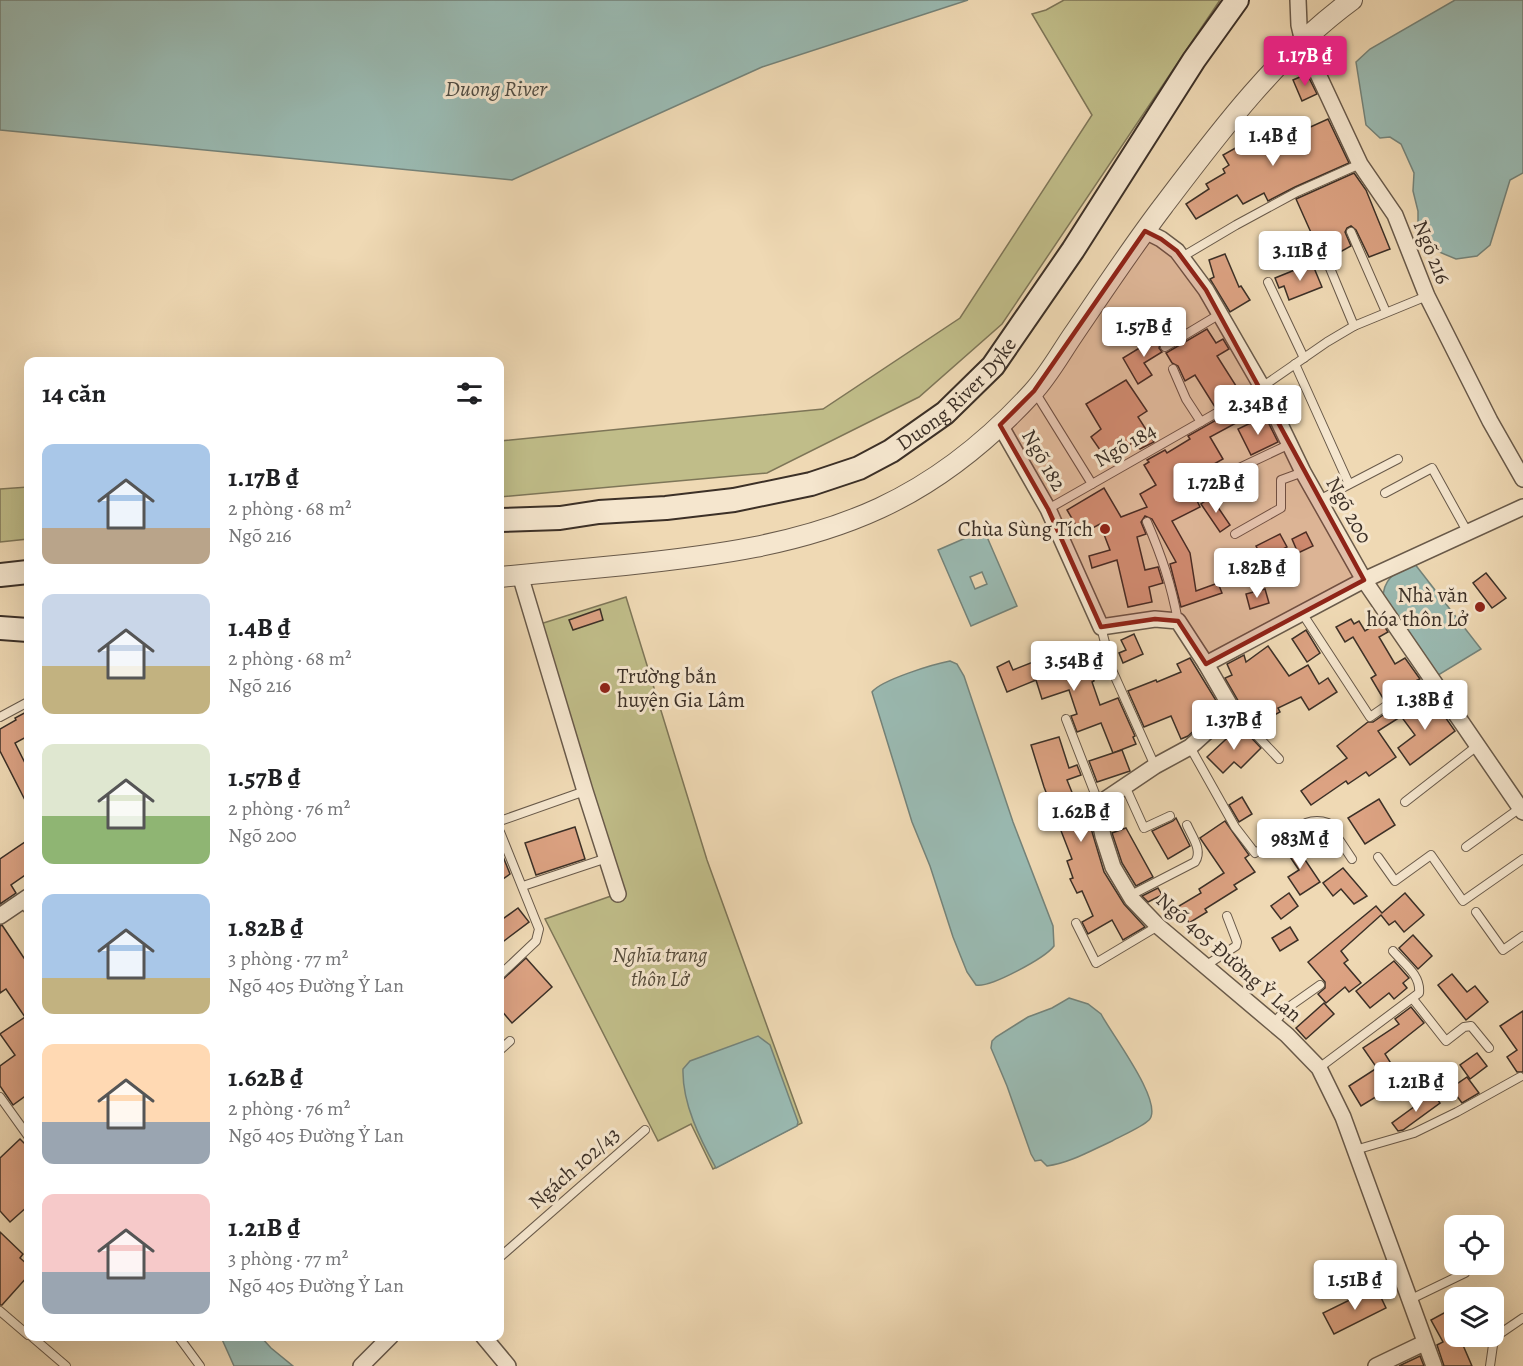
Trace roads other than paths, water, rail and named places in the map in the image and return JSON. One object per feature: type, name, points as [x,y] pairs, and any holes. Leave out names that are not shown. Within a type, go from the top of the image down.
[{"type":"main road","name":"Duong River Dyke","points":[[504,520],[560,518],[599,512],[666,508],[734,500],[811,484],[859,468],[891,450],[945,413],[993,366],[1074,250],[1194,60],[1238,0]]},
{"type":"main road","points":[[504,530],[560,518]]},
{"type":"main road","points":[[0,575],[24,572]]},
{"type":"main road","points":[[0,628],[24,631]]},
{"type":"street","name":"Ngõ 216","points":[[1298,0],[1299,25],[1303,42],[1360,164],[1395,215],[1427,296],[1490,421],[1523,479]]},
{"type":"street","points":[[504,577],[695,557],[776,543],[831,527],[880,508],[924,484],[962,458],[1034,391],[1145,231],[1249,96],[1303,42],[1352,0]]},
{"type":"street","name":"Ngõ 200","points":[[1145,231],[1161,239],[1182,257],[1206,290],[1262,387],[1303,472],[1364,580],[1522,810]]},
{"type":"street","name":"Ngõ 182","points":[[1000,425],[1048,509],[1101,627]]},
{"type":"street","points":[[1206,664],[1364,580],[1523,507]]},
{"type":"street","points":[[520,575],[618,894]]},
{"type":"street","points":[[1099,804],[1155,766],[1191,747],[1232,709],[1178,621],[1155,619],[1101,627]]},
{"type":"street","points":[[0,634],[24,631]]},
{"type":"street","name":"Ngõ 405 Đường Ỷ Lan","points":[[1099,804],[1097,811],[1113,867],[1130,896],[1158,926],[1274,1023],[1319,1068],[1339,1109],[1355,1150],[1434,1366]]},
{"type":"street","points":[[0,916],[24,903]]},
{"type":"street","points":[[361,1366],[386,1341]]},
{"type":"street","points":[[487,1341],[508,1366]]},
{"type":"street","points":[[1376,1366],[1424,1343]]},
{"type":"lane","points":[[1182,257],[1297,192],[1360,164]]},
{"type":"lane","points":[[1351,232],[1386,312]]},
{"type":"lane","points":[[1327,261],[1354,326]]},
{"type":"lane","points":[[1268,282],[1304,358]]},
{"type":"lane","name":"Ngõ 184","points":[[1034,391],[1092,484],[1262,387],[1354,326],[1427,296]]},
{"type":"lane","points":[[1165,347],[1220,314]]},
{"type":"lane","points":[[1295,364],[1349,484]]},
{"type":"lane","points":[[1173,369],[1186,399],[1201,422]]},
{"type":"lane","points":[[1201,486],[1291,443]]},
{"type":"lane","points":[[1319,500],[1398,459]]},
{"type":"lane","points":[[1385,493],[1432,468],[1468,533]]},
{"type":"lane","points":[[1235,534],[1281,508],[1281,480],[1303,472]]},
{"type":"lane","points":[[1048,509],[1092,484]]},
{"type":"lane","points":[[1146,522],[1172,585],[1178,621]]},
{"type":"lane","points":[[1302,613],[1370,717],[1409,690],[1426,690],[1436,684]]},
{"type":"lane","points":[[1101,627],[1112,670],[1155,766]]},
{"type":"lane","points":[[0,717],[24,704]]},
{"type":"lane","points":[[1232,709],[1279,759]]},
{"type":"lane","points":[[1066,719],[1099,804]]},
{"type":"lane","points":[[1405,802],[1477,746]]},
{"type":"lane","points":[[1191,747],[1235,826],[1255,853],[1314,820],[1328,823],[1352,859]]},
{"type":"lane","points":[[1125,786],[1144,828],[1170,816]]},
{"type":"lane","points":[[504,820],[585,791]]},
{"type":"lane","points":[[1466,847],[1522,810]]},
{"type":"lane","points":[[1130,896],[1195,862],[1198,851],[1187,825]]},
{"type":"lane","points":[[504,841],[539,929],[536,941],[504,971]]},
{"type":"lane","points":[[1378,858],[1395,880],[1431,855],[1463,901],[1523,859]]},
{"type":"lane","points":[[523,886],[607,858]]},
{"type":"lane","points":[[1476,912],[1503,950],[1523,936]]},
{"type":"lane","points":[[1204,966],[1236,946],[1238,942],[1227,916]]},
{"type":"lane","points":[[1076,923],[1096,963],[1158,926]]},
{"type":"lane","points":[[1319,1068],[1419,993],[1417,978],[1393,951]]},
{"type":"lane","points":[[1274,1023],[1286,1009],[1320,985]]},
{"type":"lane","points":[[1413,999],[1446,1041],[1464,1028],[1471,1026],[1489,1048]]},
{"type":"lane","points":[[504,1046],[510,1041]]},
{"type":"lane","points":[[1355,1150],[1414,1133],[1520,1077]]},
{"type":"lane","points":[[0,1097],[24,1130]]},
{"type":"lane","name":"Ngách 102/43","points":[[504,1253],[645,1130]]},
{"type":"lane","points":[[1409,1300],[1461,1275]]},
{"type":"lane","points":[[1,1312],[24,1331]]},
{"type":"lane","points":[[1490,1366],[1493,1345],[1498,1335],[1523,1318]]},
{"type":"lane","points":[[36,1341],[66,1366]]},
{"type":"lane","points":[[181,1341],[200,1366]]},
{"type":"water","name":"Duong River","points":[[0,0],[968,0],[762,67],[512,180],[0,130]]},
{"type":"water","points":[[1455,0],[1523,0],[1523,173],[1510,180],[1490,245],[1477,256],[1456,259],[1432,249],[1418,227],[1418,211],[1413,191],[1414,173],[1401,144],[1390,137],[1380,138],[1366,125],[1356,62],[1370,49]]},
{"type":"water","points":[[984,530],[1017,606],[971,626],[938,550]],"holes":[[[982,572],[987,584],[975,589],[970,577]]]},
{"type":"water","points":[[1414,563],[1481,649],[1435,677],[1383,599],[1388,580]]},
{"type":"water","points":[[950,661],[957,664],[964,676],[1013,822],[1053,926],[1054,946],[1049,951],[1017,971],[983,985],[976,985],[967,972],[953,937],[930,866],[912,822],[872,692],[896,678]]},
{"type":"water","points":[[1069,998],[1088,1004],[1101,1014],[1143,1084],[1150,1099],[1152,1111],[1149,1120],[1142,1126],[1089,1152],[1047,1166],[1041,1160],[1035,1161],[1031,1154],[991,1048],[992,1041],[996,1037],[1028,1017],[1052,1008]]},
{"type":"water","points":[[758,1036],[770,1045],[798,1122],[797,1126],[716,1168],[698,1133],[689,1108],[683,1082],[683,1069],[690,1061]]},
{"type":"water","points":[[223,1341],[265,1341],[293,1366],[234,1366]]},
{"type":"place","name":"Chùa Sùng Tích","points":[[1105,529]]},
{"type":"place","name":"Nhà văn hóa thôn Lở","points":[[1480,607]]},
{"type":"place","name":"Trường bắn huyện Gia Lâm","points":[[605,688]]},
{"type":"park label","name":"Nghĩa trang thôn Lở","points":[[660,967]]}]
